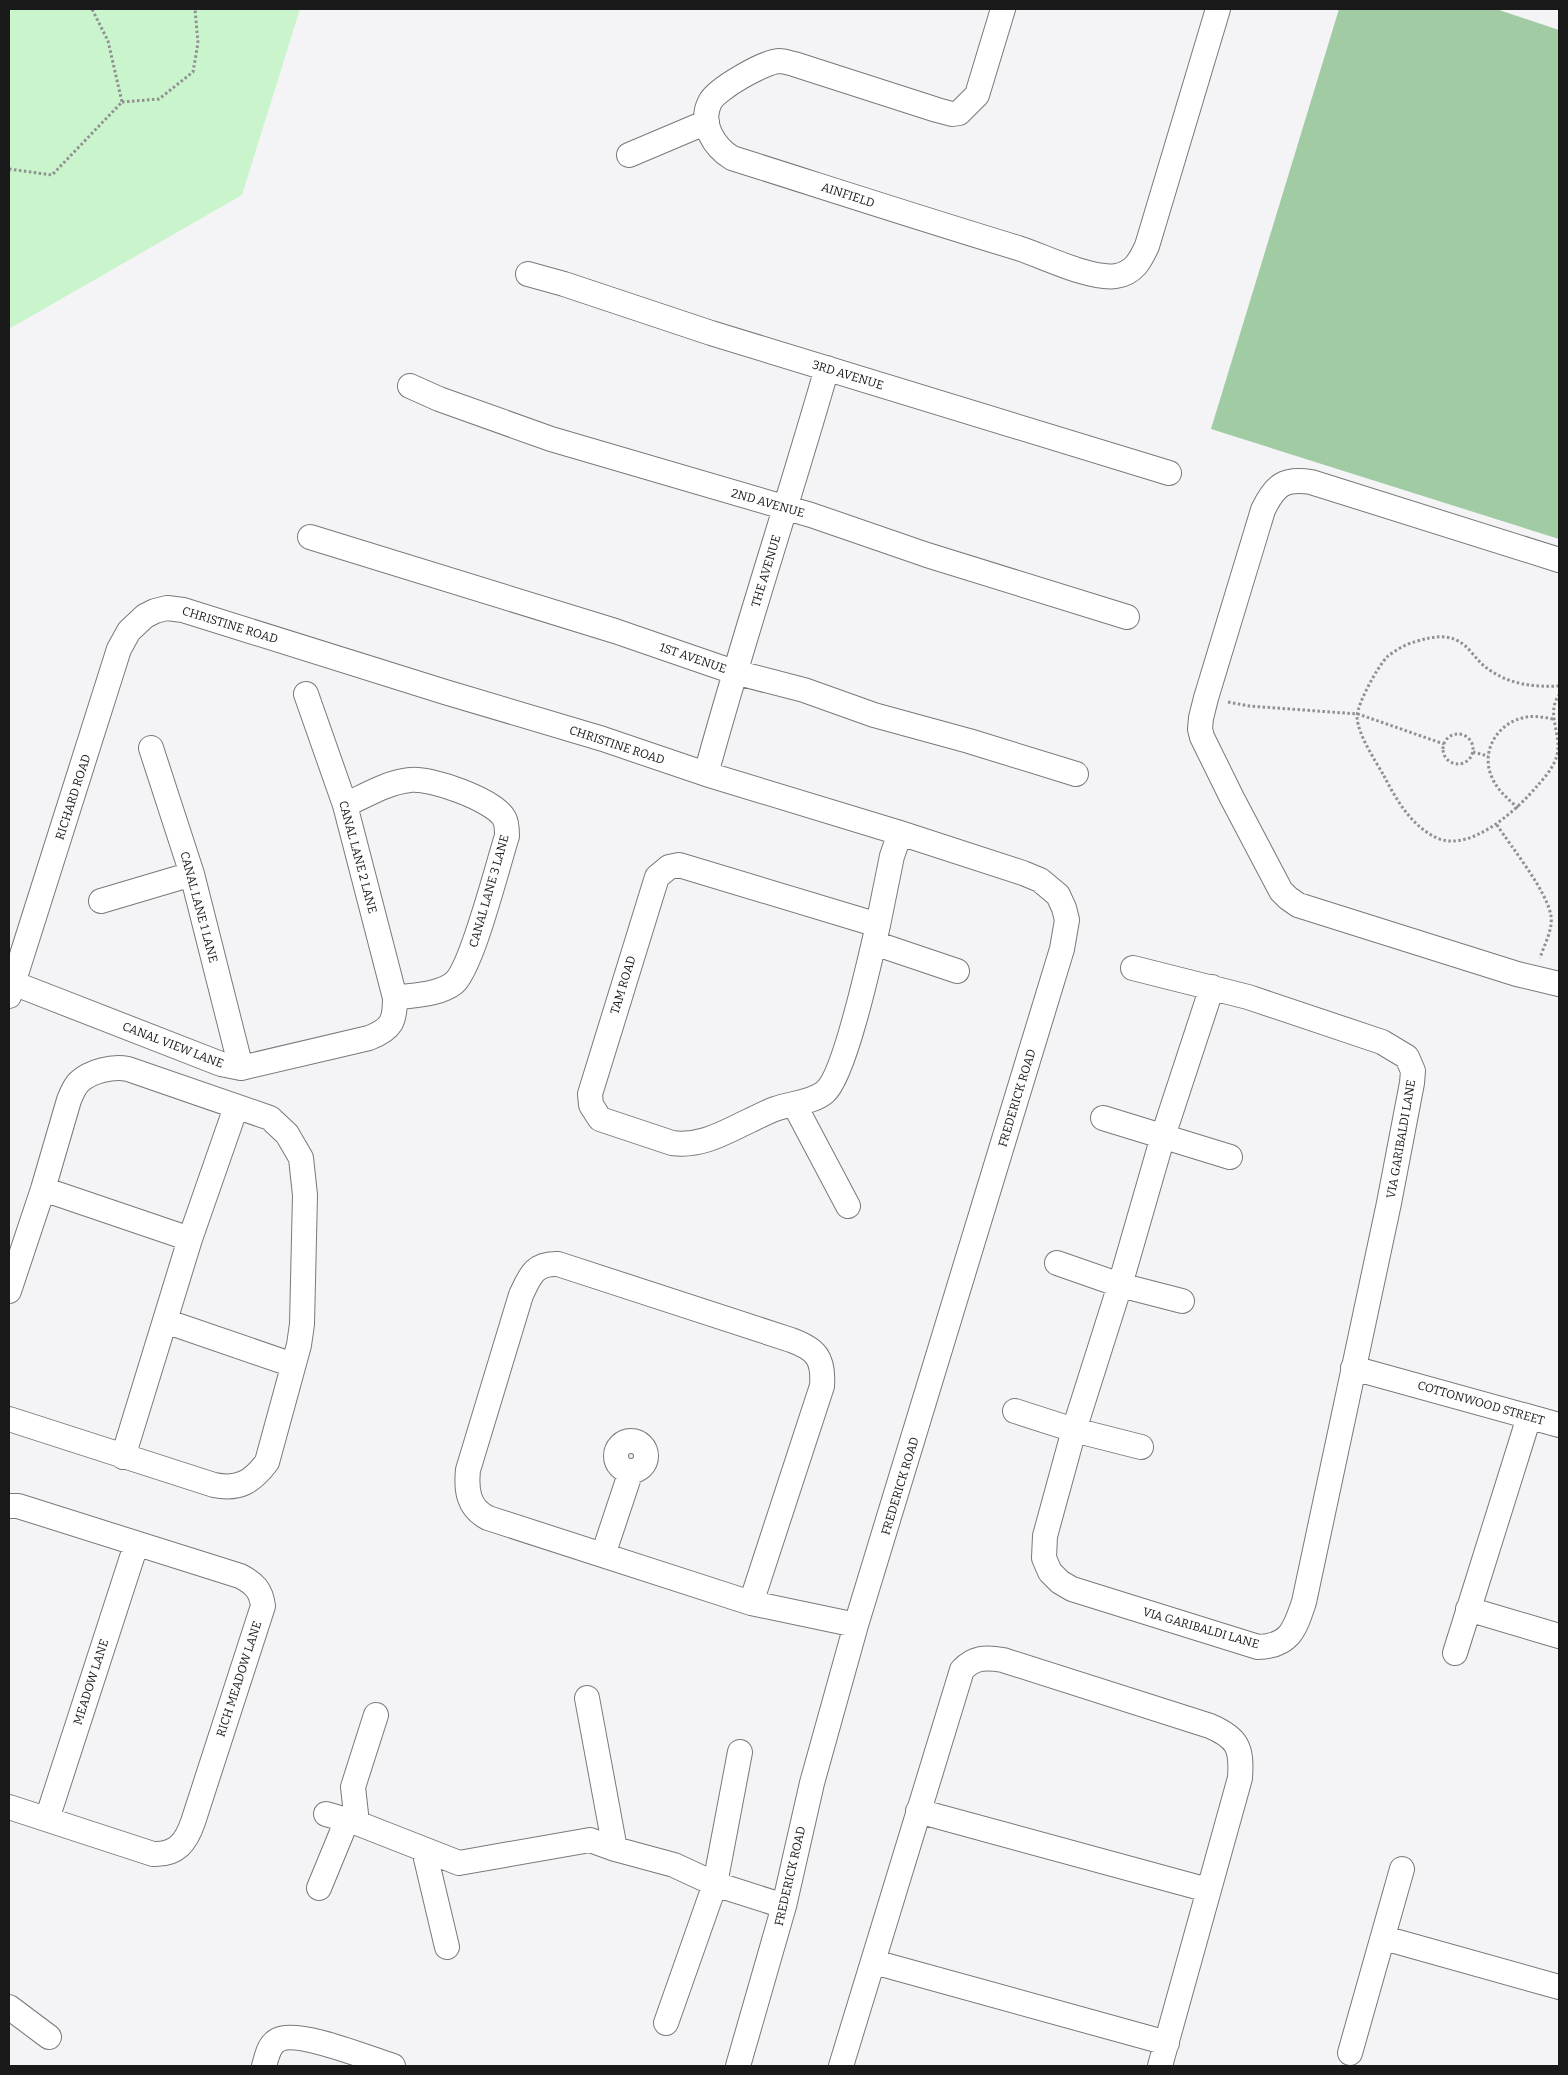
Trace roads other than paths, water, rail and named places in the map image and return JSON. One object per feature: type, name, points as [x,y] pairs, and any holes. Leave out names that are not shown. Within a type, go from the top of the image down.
[{"type":"street","points":[[628,155],[707,122],[707,110],[710,101],[719,92],[762,66],[779,61],[794,64],[937,110],[952,114],[959,113],[977,95],[1003,9]]},
{"type":"street","name":"AINFIELD","points":[[707,122],[713,142],[732,158],[1084,271],[1114,276],[1125,274],[1141,260],[1146,246],[1218,9]]},
{"type":"street","name":"3RD AVENUE","points":[[528,274],[564,284],[711,333],[1169,473]]},
{"type":"street","name":"THE AVENUE","points":[[706,774],[734,672],[786,508],[827,368]]},
{"type":"street","name":"2ND AVENUE","points":[[410,386],[438,399],[551,439],[786,508],[927,555],[1127,617]]},
{"type":"street","points":[[1559,560],[1312,482],[1288,481],[1278,486],[1263,510],[1206,698],[1200,729],[1202,737],[1275,880],[1288,898],[1298,905],[1533,978],[1559,984]]},
{"type":"street","name":"1ST AVENUE","points":[[310,537],[615,631],[734,672],[804,690],[874,715],[969,741],[1076,774]]},
{"type":"street","name":"CHRISTINE ROAD","points":[[155,611],[167,608],[183,610],[603,739],[706,774],[900,833],[1040,880],[1058,896],[1064,908]]},
{"type":"street","name":"RICHARD ROAD","points":[[11,989],[119,649],[129,631],[137,622],[155,611]]},
{"type":"street","name":"CANAL LANE 2 LANE","points":[[306,694],[344,805],[395,998],[395,1014],[392,1023]]},
{"type":"street","name":"CANAL LANE 1 LANE","points":[[151,748],[192,874],[241,1068]]},
{"type":"street","name":"CANAL LANE 3 LANE","points":[[344,805],[396,783],[422,780],[445,786],[492,804],[504,818],[507,826],[507,836],[469,957],[458,979],[444,988],[395,998]]},
{"type":"street","name":"TAM ROAD","points":[[900,833],[892,856],[876,934],[853,1021],[834,1080],[825,1092],[794,1104],[777,1108],[705,1142],[672,1143],[596,1116],[590,1094],[657,877],[668,866],[679,865],[876,934],[957,971]]},
{"type":"street","points":[[101,902],[192,874]]},
{"type":"street","name":"FREDERICK ROAD","points":[[738,2066],[784,1906],[812,1783],[856,1625],[1017,1096],[1055,978],[1066,932],[1067,920],[1064,908]]},
{"type":"street","name":"VIA GARIBALDI LANE","points":[[1133,968],[1212,987],[1248,997],[1382,1042],[1399,1050],[1407,1057],[1411,1065],[1412,1083],[1389,1203],[1304,1602],[1293,1631],[1287,1638],[1270,1646],[1258,1647],[1072,1589],[1054,1577],[1044,1558],[1044,1542],[1074,1430],[1120,1285],[1163,1136],[1212,987]]},
{"type":"street","name":"CANAL VIEW LANE","points":[[11,989],[221,1064],[241,1068],[370,1038],[380,1034],[392,1023]]},
{"type":"street","points":[[9,1291],[43,1189],[69,1100],[74,1088],[84,1078],[112,1067],[118,1067],[270,1118],[287,1134],[301,1158],[305,1194],[302,1324],[299,1345],[267,1462],[258,1473],[245,1483],[229,1488],[214,1485],[9,1419]]},
{"type":"street","points":[[794,1104],[848,1206]]},
{"type":"street","points":[[123,1457],[190,1239],[236,1107]]},
{"type":"street","points":[[1103,1118],[1230,1157]]},
{"type":"street","points":[[43,1189],[190,1239]]},
{"type":"street","points":[[1057,1263],[1120,1285],[1182,1301]]},
{"type":"street","points":[[751,1603],[822,1386],[823,1374],[819,1358],[806,1345],[558,1264],[548,1264],[535,1270],[521,1295],[468,1470],[466,1485],[468,1497],[474,1507],[488,1518],[751,1603],[856,1625]]},
{"type":"street","points":[[165,1321],[293,1366]]},
{"type":"street","name":"COTTONWOOD STREET","points":[[1353,1368],[1559,1425]]},
{"type":"street","points":[[1016,1411],[1074,1430],[1141,1447]]},
{"type":"street","points":[[1455,1653],[1529,1417]]},
{"type":"street","points":[[604,1555],[630,1471]]},
{"type":"street","name":"RICH MEADOW LANE","points":[[9,1506],[18,1506],[136,1545],[240,1576],[256,1586],[263,1606],[194,1822],[187,1838],[180,1846],[172,1852],[153,1854],[9,1807]]},
{"type":"street","name":"MEADOW LANE","points":[[47,1819],[136,1545]]},
{"type":"street","points":[[1468,1609],[1559,1636]]},
{"type":"street","points":[[841,2066],[962,1670],[968,1663],[980,1658],[1003,1660],[1210,1726],[1226,1732],[1234,1740],[1239,1750],[1240,1778],[1160,2066]]},
{"type":"street","points":[[587,1698],[615,1849]]},
{"type":"street","points":[[318,1888],[354,1787],[376,1715]]},
{"type":"street","points":[[666,2023],[715,1884],[740,1752]]},
{"type":"street","points":[[918,1811],[1208,1890]]},
{"type":"street","points":[[343,1819],[459,1863],[590,1840],[674,1865],[715,1884],[784,1906]]},
{"type":"street","points":[[424,1850],[447,1947]]},
{"type":"street","points":[[1350,2054],[1402,1869]]},
{"type":"street","points":[[1384,1938],[1559,1987]]},
{"type":"street","points":[[874,1962],[1167,2042]]},
{"type":"street","points":[[9,2007],[49,2038]]},
{"type":"street","points":[[264,2066],[272,2044],[280,2039],[301,2037],[393,2066]]}]
